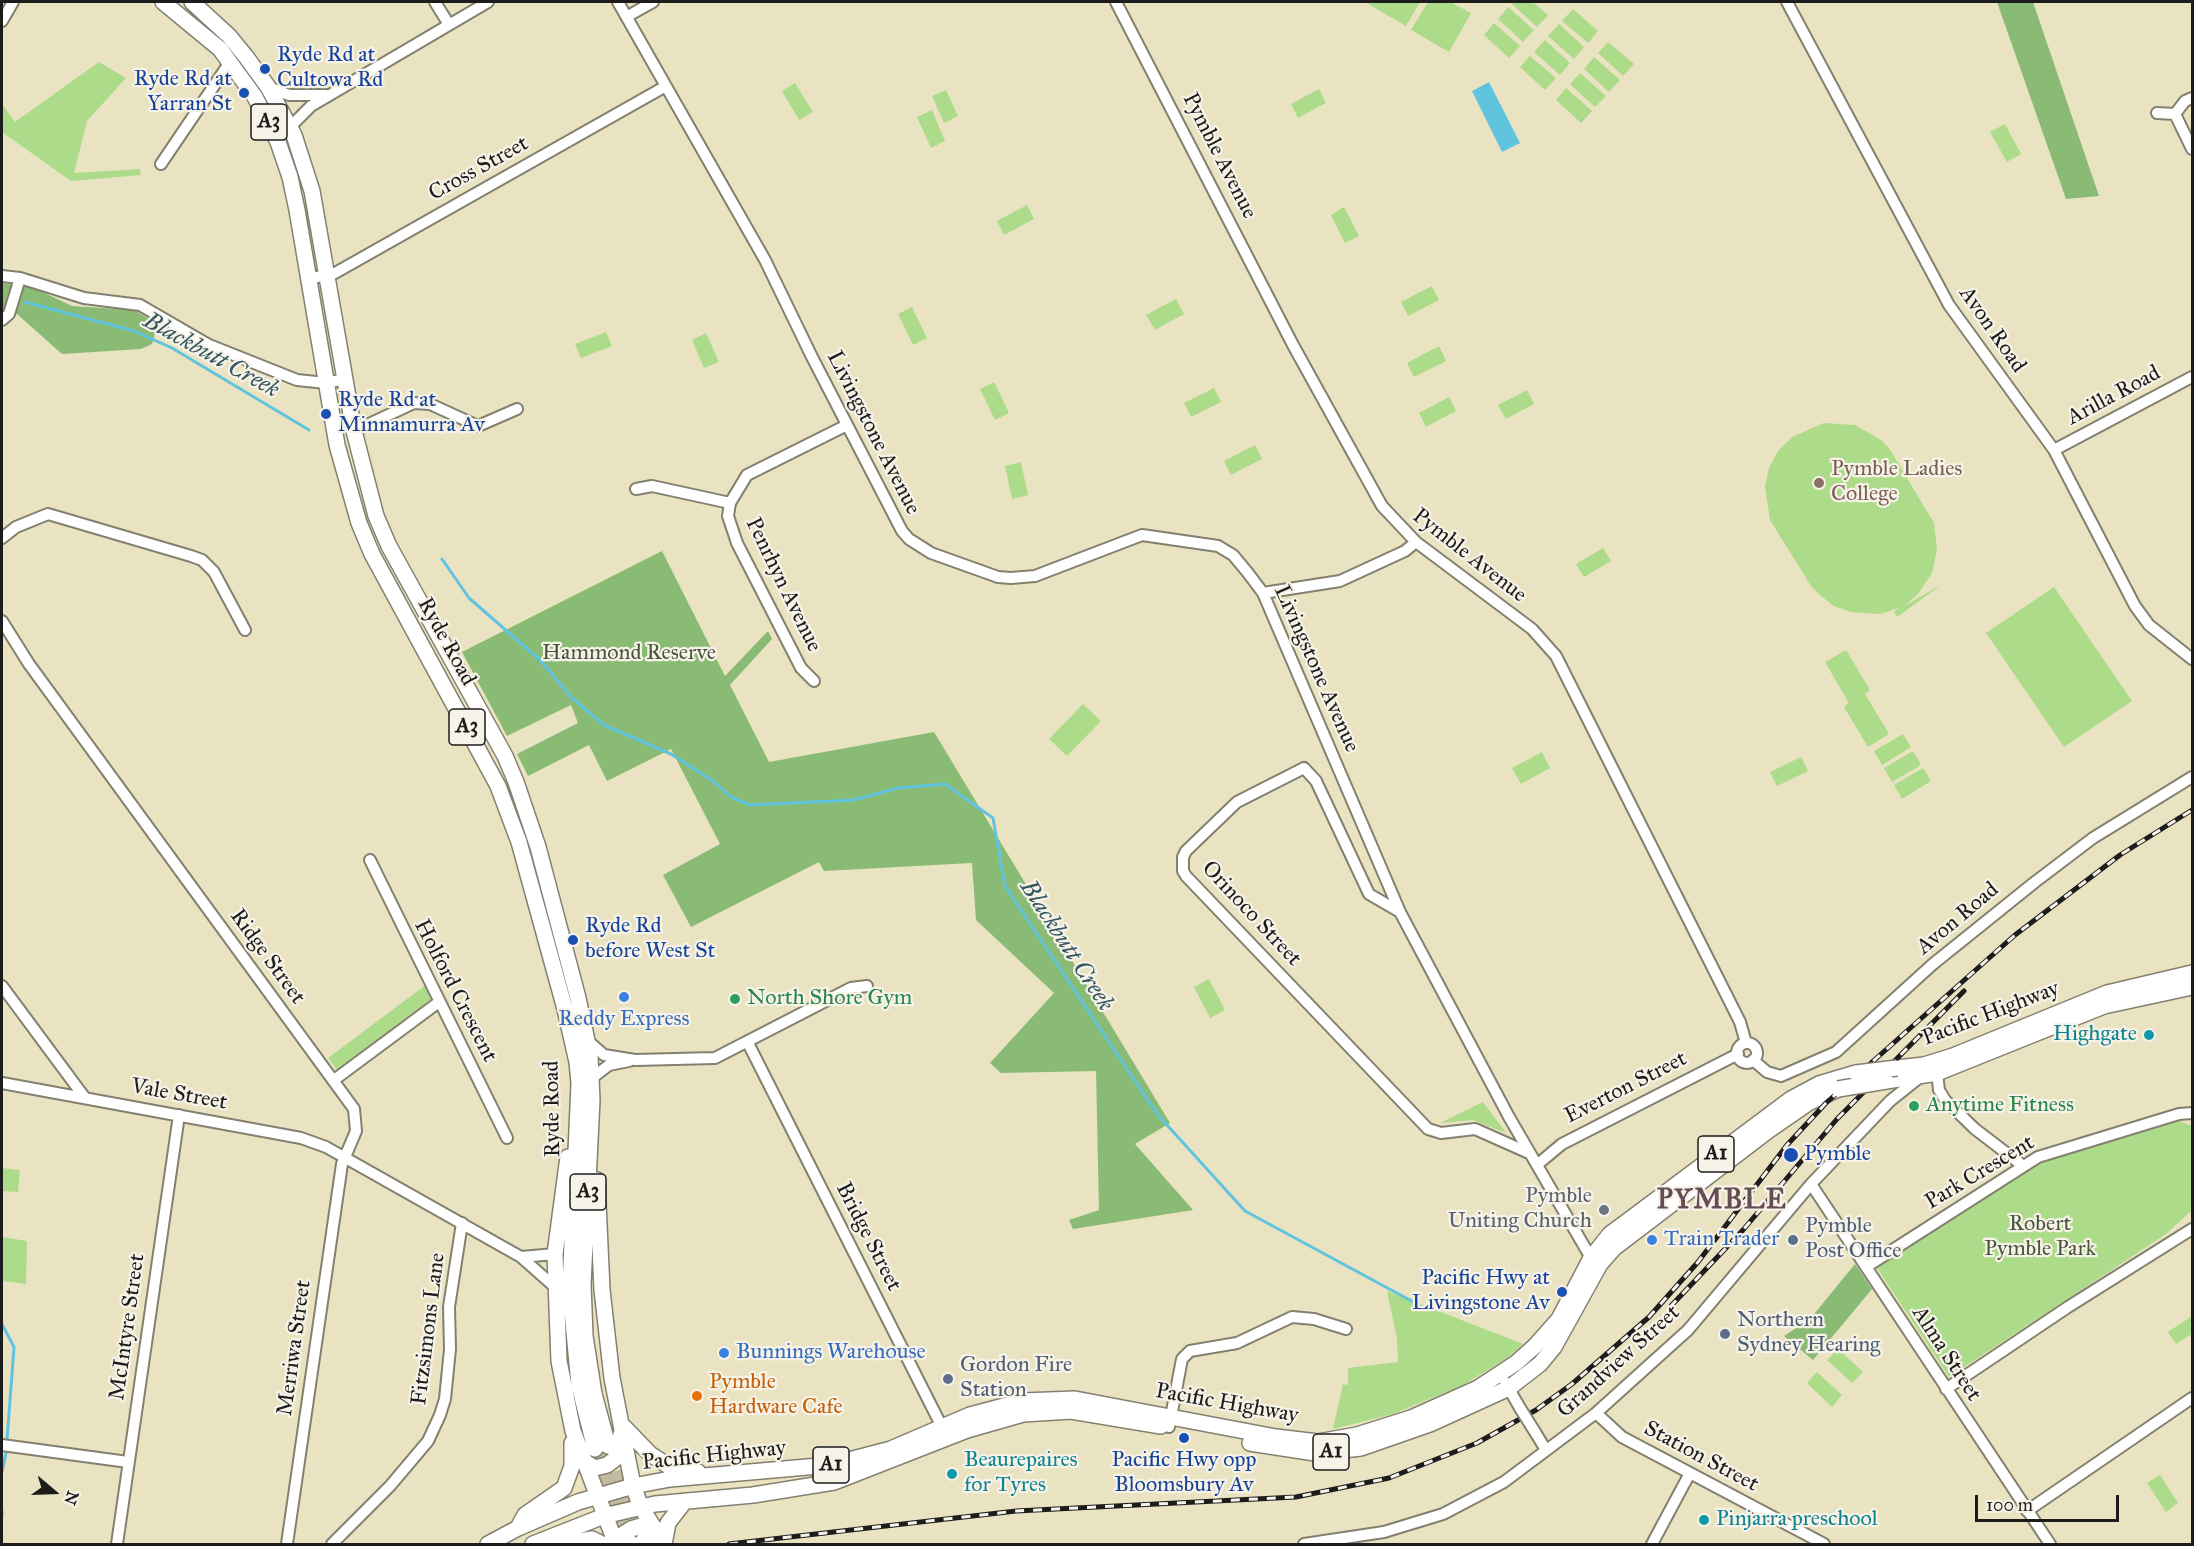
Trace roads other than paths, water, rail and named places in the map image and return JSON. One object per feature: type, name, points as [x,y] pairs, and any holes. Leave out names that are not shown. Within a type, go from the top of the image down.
[{"type":"highway","name":"Ryde Road","points":[[163,2],[204,33],[230,62],[255,97],[285,161],[345,480],[363,533],[498,786],[512,821],[585,1080],[592,1100],[583,1284],[585,1336],[601,1448],[579,1385],[570,1289],[585,1080],[588,1041],[538,847],[516,782],[389,546],[367,488],[354,431],[312,191],[290,127],[268,87],[229,36],[192,2]]},
{"type":"highway","name":"Pacific Highway","points":[[535,1543],[604,1516],[641,1507],[753,1496],[834,1482],[966,1430],[1000,1419],[1048,1411],[1094,1413],[1293,1440],[1337,1440],[1412,1418],[1478,1388],[1500,1374],[1547,1334],[1610,1234],[1777,1108],[1819,1084],[1856,1073],[1924,1065],[1953,1056],[2107,993],[2193,973]]},
{"type":"highway","name":"Pacific Highway","points":[[488,1545],[518,1528],[598,1496],[633,1486],[830,1465],[891,1449],[992,1408],[1050,1398],[1098,1402],[1170,1422],[1296,1451],[1338,1452],[1389,1440],[1509,1388],[1540,1364],[1554,1347],[1595,1261],[1808,1103],[1838,1089],[1937,1073],[2104,1006],[2193,987]]},
{"type":"highway","points":[[585,1080],[555,1254],[559,1361],[573,1431],[604,1516],[635,1541],[664,1545],[668,1523],[685,1501]]},
{"type":"highway","points":[[592,1100],[604,1325],[633,1486],[641,1507],[635,1541]]},
{"type":"highway","points":[[583,1461],[595,1468],[607,1465],[615,1459],[622,1425]]},
{"type":"highway","points":[[622,1425],[640,1447],[670,1467],[713,1476]]},
{"type":"highway","points":[[518,1528],[525,1515],[564,1488],[572,1466],[573,1431]]},
{"type":"highway","points":[[563,1545],[592,1539],[602,1545]]},
{"type":"highway","points":[[535,1543],[555,1545]]},
{"type":"street","points":[[2,21],[12,2]]},
{"type":"street","points":[[435,2],[448,24]]},
{"type":"street","points":[[290,127],[305,111],[488,2]]},
{"type":"street","name":"Livingstone Avenue","points":[[618,2],[765,260],[902,531],[931,553],[998,577],[1024,578],[1134,537],[1160,536],[1211,544],[1225,549],[1240,563],[1263,593],[1400,912],[1530,1153],[1595,1261]]},
{"type":"street","points":[[627,16],[653,2]]},
{"type":"street","name":"Pymble Avenue","points":[[1116,2],[1293,345],[1382,506],[1416,542],[1532,629],[1556,656],[1740,1022],[1746,1043],[1751,1044],[1756,1050],[1752,1060]]},
{"type":"street","name":"Avon Road","points":[[1787,2],[1949,305],[2054,450],[2135,606],[2149,625],[2193,659]]},
{"type":"street","points":[[161,164],[230,62]]},
{"type":"street","name":"Cross Street","points":[[308,279],[327,277],[666,86]]},
{"type":"street","points":[[268,87],[289,95],[318,97],[332,94]]},
{"type":"street","points":[[2175,114],[2185,102],[2193,98]]},
{"type":"street","points":[[2157,113],[2175,114]]},
{"type":"street","points":[[2175,114],[2193,148]]},
{"type":"street","points":[[2,276],[20,278],[84,298],[140,304],[209,345],[297,380],[326,382],[345,379]]},
{"type":"street","points":[[2,320],[9,314],[20,278]]},
{"type":"street","name":"Arilla Road","points":[[2054,450],[2193,377]]},
{"type":"street","points":[[354,431],[414,403],[430,404],[478,426],[517,409]]},
{"type":"street","name":"Penrhyn Avenue","points":[[814,681],[801,668],[737,543],[728,516],[730,503],[747,475],[847,424]]},
{"type":"street","points":[[636,489],[652,486],[730,503]]},
{"type":"street","points":[[2,538],[16,527],[48,514],[202,560],[214,572],[245,630]]},
{"type":"street","points":[[1263,593],[1340,581],[1405,551],[1416,542]]},
{"type":"street","name":"Ridge Street","points":[[2,621],[36,673],[354,1109],[356,1131],[345,1158]]},
{"type":"street","name":"Orinoco Street","points":[[1400,912],[1369,894],[1316,781],[1304,768],[1237,802],[1186,851],[1184,857],[1186,876],[1428,1129],[1442,1133],[1475,1129],[1530,1153]]},
{"type":"street","name":"Avon Road","points":[[1752,1060],[1767,1072],[1781,1076],[1836,1052],[1933,964],[2034,882],[2093,838],[2193,777]]},
{"type":"street","name":"Holford Crescent","points":[[370,860],[507,1138]]},
{"type":"street","points":[[2,986],[85,1098]]},
{"type":"street","points":[[585,1080],[609,1065],[635,1060],[715,1058],[851,988],[867,986]]},
{"type":"street","points":[[334,1080],[439,1002]]},
{"type":"street","points":[[588,1041],[604,1055],[635,1060]]},
{"type":"street","name":"Bridge Street","points":[[748,1043],[942,1427]]},
{"type":"street","points":[[1746,1043],[1738,1048],[1737,1054],[1743,1061],[1752,1060]]},
{"type":"street","name":"Everton Street","points":[[1538,1164],[1553,1149],[1737,1054]]},
{"type":"street","points":[[1937,1073],[1939,1090],[1945,1100],[1975,1129],[2022,1165]]},
{"type":"street","name":"Grandview Street","points":[[1304,1545],[1351,1542],[1443,1514],[1504,1482],[1596,1413],[1688,1330],[1810,1184],[1890,1101],[1920,1076]]},
{"type":"street","points":[[1886,1081],[1890,1091],[1890,1101]]},
{"type":"street","name":"Vale Street","points":[[2,1083],[301,1138],[345,1158]]},
{"type":"street","name":"Park Crescent","points":[[1866,1267],[2022,1165],[2038,1157],[2179,1114],[2193,1113]]},
{"type":"street","name":"McIntyre Street","points":[[117,1545],[179,1115]]},
{"type":"street","points":[[345,1158],[521,1257],[555,1287]]},
{"type":"street","name":"Merriwa Street","points":[[287,1545],[342,1164],[345,1158]]},
{"type":"street","name":"Alma Street","points":[[1810,1184],[2050,1545]]},
{"type":"street","name":"Fitzsimons Lane","points":[[332,1545],[390,1486],[428,1441],[440,1415],[445,1399],[450,1349],[449,1307],[462,1223]]},
{"type":"street","points":[[1946,1389],[2068,1307],[2193,1229]]},
{"type":"street","points":[[521,1257],[555,1254]]},
{"type":"street","points":[[1170,1422],[1182,1359],[1190,1351],[1237,1343],[1292,1317],[1314,1319],[1346,1329]]},
{"type":"street","points":[[1500,1374],[1546,1450]]},
{"type":"street","points":[[2027,1511],[2193,1398]]},
{"type":"street","name":"Station Street","points":[[1596,1413],[1622,1437],[1824,1545]]},
{"type":"street","points":[[942,1427],[966,1430]]},
{"type":"street","points":[[2,1445],[128,1462]]},
{"type":"street","points":[[1652,1545],[1690,1473]]},
{"type":"water","points":[[1489,82],[1520,143],[1502,152],[1472,91]]},
{"type":"waterway","name":"Blackbutt Creek","points":[[25,302],[134,331],[172,348],[309,430]]},
{"type":"waterway","name":"Blackbutt Creek","points":[[442,559],[469,598],[540,660],[572,698],[604,725],[671,754],[713,781],[731,797],[750,805],[854,800],[898,788],[945,784],[993,818],[1005,886],[1157,1114],[1245,1211],[1419,1305]]},
{"type":"waterway","points":[[2,1324],[14,1347],[7,1440]]},
{"type":"waterway","points":[[2,1472],[6,1453]]},
{"type":"waterway","points":[[2,1511],[2,1516]]},
{"type":"tunnel","points":[[595,1449],[602,1475],[631,1543]]},
{"type":"tunnel","points":[[609,1449],[632,1517],[643,1538]]},
{"type":"railway","points":[[729,1544],[1016,1511],[1296,1497],[1389,1478],[1477,1443],[1536,1410],[1572,1384],[1649,1317],[1698,1262],[1787,1145],[1826,1103],[2015,935],[2120,855],[2192,810]]},
{"type":"railway","points":[[1670,1307],[1743,1230],[1837,1119],[1964,991]]},
{"type":"place","name":"Ryde Rd at Cultowa Rd","points":[[265,69]]},
{"type":"place","name":"Ryde Rd at Yarran St","points":[[244,93]]},
{"type":"place","name":"Ryde Rd at Minnamurra Av","points":[[326,414]]},
{"type":"place","name":"Pymble Ladies College","points":[[1819,483]]},
{"type":"place","name":"Ryde Rd before West St","points":[[573,940]]},
{"type":"place","name":"Reddy Express","points":[[624,997]]},
{"type":"place","name":"North Shore Gym","points":[[735,999]]},
{"type":"place","name":"Highgate","points":[[2149,1035]]},
{"type":"place","name":"Anytime Fitness","points":[[1914,1106]]},
{"type":"place","name":"Pymble","points":[[1791,1155]]},
{"type":"place","name":"Pymble Uniting Church","points":[[1604,1210]]},
{"type":"place","name":"Train Trader","points":[[1652,1240]]},
{"type":"place","name":"Pymble Post Office","points":[[1793,1240]]},
{"type":"place","name":"Pacific Hwy at Livingstone Av","points":[[1562,1292]]},
{"type":"place","name":"Northern Sydney Hearing","points":[[1725,1334]]},
{"type":"place","name":"Bunnings Warehouse","points":[[724,1353]]},
{"type":"place","name":"Gordon Fire Station","points":[[948,1379]]},
{"type":"place","name":"Pymble Hardware Cafe","points":[[697,1396]]},
{"type":"place","name":"Pacific Hwy opp Bloomsbury Av","points":[[1184,1438]]},
{"type":"place","name":"Beaurepaires for Tyres","points":[[952,1474]]},
{"type":"place","name":"Pinjarra preschool","points":[[1704,1520]]},
{"type":"district","name":"PYMBLE","points":[[1722,1201]]},
{"type":"park label","name":"Hammond Reserve","points":[[629,654]]},
{"type":"park label","name":"Robert Pymble Park","points":[[2040,1238]]}]
